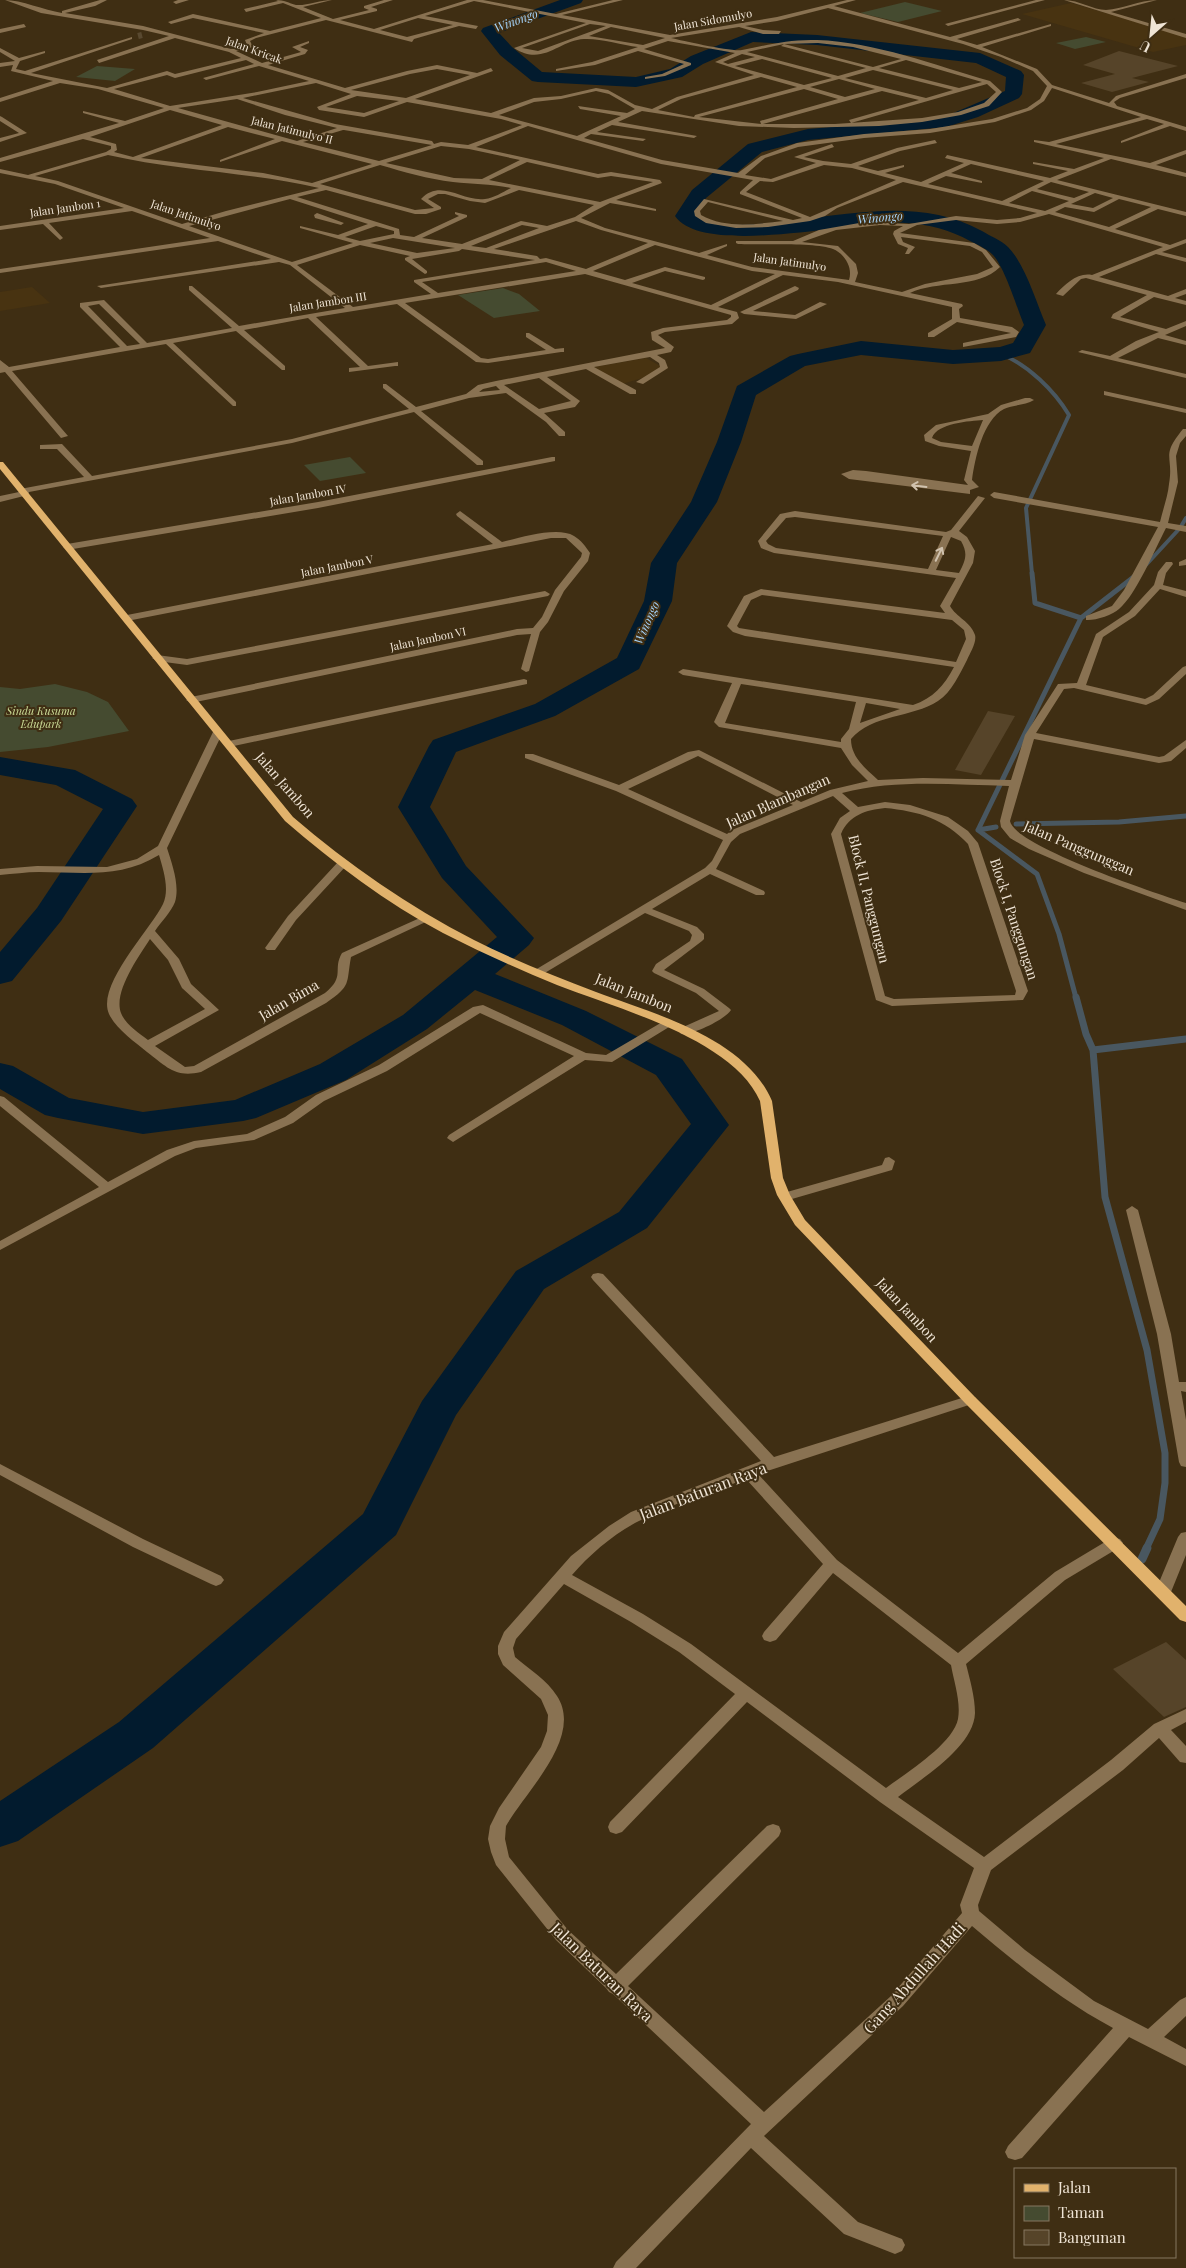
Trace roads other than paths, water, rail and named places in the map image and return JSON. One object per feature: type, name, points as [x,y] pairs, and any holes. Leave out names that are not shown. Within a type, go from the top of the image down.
[{"type":"main road","name":"Jalan Jambon","points":[[0,464],[289,819],[342,864],[446,930],[534,971],[685,1031],[708,1043],[734,1061],[762,1093],[771,1126],[776,1178],[800,1222],[970,1400],[1186,1616]]},
{"type":"street","name":"Jalan Kricak","points":[[8,0],[54,14],[156,30],[231,51],[261,65],[359,95],[407,99],[491,115],[639,156],[713,172],[774,181],[824,163]]},
{"type":"street","points":[[54,14],[87,7],[104,0]]},
{"type":"street","points":[[176,2],[186,0]]},
{"type":"street","points":[[297,6],[329,0]]},
{"type":"street","points":[[231,51],[250,46],[248,40],[270,32],[375,10],[366,7],[390,0]]},
{"type":"street","points":[[370,31],[474,0]]},
{"type":"street","name":"Jalan Sidomulyo","points":[[474,0],[668,38],[740,26],[853,0]]},
{"type":"street","points":[[492,3],[502,0]]},
{"type":"street","points":[[579,10],[587,5],[605,0]]},
{"type":"street","points":[[547,15],[579,10],[620,0]]},
{"type":"street","points":[[948,24],[1042,0]]},
{"type":"street","points":[[1066,0],[1186,36]]},
{"type":"street","points":[[1080,4],[1094,0]]},
{"type":"street","points":[[1106,12],[1154,0]]},
{"type":"street","points":[[246,10],[281,1],[330,19],[410,40],[460,24]]},
{"type":"street","points":[[828,6],[977,47],[1035,70],[1050,86],[1186,128]]},
{"type":"street","points":[[171,22],[193,16],[270,32]]},
{"type":"street","points":[[417,16],[476,27]]},
{"type":"street","points":[[448,22],[461,17]]},
{"type":"street","points":[[978,17],[1007,23]]},
{"type":"street","points":[[950,39],[1018,20]]},
{"type":"street","points":[[591,24],[517,48],[539,53],[609,27]]},
{"type":"street","points":[[0,31],[24,26]]},
{"type":"street","points":[[740,26],[763,32],[779,32]]},
{"type":"street","points":[[977,47],[1049,26]]},
{"type":"street","points":[[25,73],[156,30]]},
{"type":"street","points":[[99,61],[176,36]]},
{"type":"street","points":[[583,36],[622,43],[689,64],[663,75],[647,78]]},
{"type":"street","points":[[558,70],[584,67],[668,38],[705,48],[729,50],[762,57],[924,100]]},
{"type":"street","points":[[491,115],[533,100],[565,97],[595,90],[610,92],[629,105],[640,108],[695,117],[751,125],[830,127],[907,122],[964,111],[978,107],[998,96],[999,92],[996,87],[988,82],[833,43],[799,41],[772,43],[741,52],[718,62],[844,99]]},
{"type":"street","points":[[206,78],[302,53],[305,50],[295,47],[308,42]]},
{"type":"street","points":[[609,49],[622,43]]},
{"type":"street","points":[[772,43],[959,90]]},
{"type":"street","name":"Jalan Jatimulyo II","points":[[0,50],[13,66],[25,73],[60,82],[76,82],[108,90],[228,125],[375,163],[445,179],[483,181],[601,204]]},
{"type":"street","points":[[0,65],[13,66],[43,52]]},
{"type":"street","points":[[728,66],[762,57]]},
{"type":"street","points":[[108,90],[168,73],[175,76],[247,58]]},
{"type":"street","points":[[695,117],[904,60]]},
{"type":"street","points":[[345,91],[409,72],[437,67],[477,75]]},
{"type":"street","points":[[378,89],[319,108],[363,115],[491,70]]},
{"type":"street","points":[[654,110],[679,98],[761,75]]},
{"type":"street","points":[[1115,107],[1111,102],[1118,97],[1186,76]]},
{"type":"street","points":[[1174,80],[1186,85]]},
{"type":"street","points":[[0,160],[83,137],[170,108],[237,98],[318,81]]},
{"type":"street","points":[[396,84],[404,81]]},
{"type":"street","points":[[0,100],[60,82]]},
{"type":"street","points":[[830,127],[988,82]]},
{"type":"street","points":[[737,176],[763,157],[786,148],[864,136],[930,131],[993,121],[1038,104],[1050,86]]},
{"type":"street","points":[[751,125],[882,89]]},
{"type":"street","points":[[237,98],[314,123],[436,144],[469,147],[598,176],[611,174],[660,182],[601,204],[584,212],[577,219],[485,250]]},
{"type":"street","points":[[580,107],[628,115]]},
{"type":"street","points":[[579,138],[613,123],[640,108]]},
{"type":"street","points":[[85,112],[125,123]]},
{"type":"street","points":[[1051,143],[1147,117]]},
{"type":"street","points":[[0,118],[24,133],[0,140]]},
{"type":"street","points":[[613,123],[694,136]]},
{"type":"street","points":[[469,147],[529,124]]},
{"type":"street","points":[[1123,142],[1170,124]]},
{"type":"street","points":[[133,159],[228,125]]},
{"type":"street","points":[[298,142],[343,128]]},
{"type":"street","points":[[592,132],[643,139]]},
{"type":"street","points":[[864,136],[899,150]]},
{"type":"street","points":[[28,176],[114,150],[114,145],[83,137]]},
{"type":"street","points":[[222,161],[283,138]]},
{"type":"street","points":[[871,138],[797,157],[824,163],[852,166],[902,180],[1005,202],[1110,228],[1171,247]]},
{"type":"street","points":[[1036,141],[1150,165],[1186,175]]},
{"type":"street","points":[[852,166],[899,150],[935,142]]},
{"type":"street","points":[[311,185],[436,144]]},
{"type":"street","points":[[1150,165],[1186,152]]},
{"type":"street","points":[[108,153],[133,159],[263,176],[328,188],[422,213],[438,208],[424,198],[437,193],[447,193],[485,201],[518,188]]},
{"type":"street","points":[[947,157],[1050,180],[1186,214]]},
{"type":"street","points":[[1005,202],[1072,170],[1111,157]]},
{"type":"street","points":[[483,181],[526,160]]},
{"type":"street","points":[[923,184],[971,162]]},
{"type":"street","points":[[1035,163],[1072,170]]},
{"type":"street","points":[[879,174],[902,166]]},
{"type":"street","name":"Jalan Jatimulyo","points":[[0,171],[56,182],[282,260],[292,264],[351,309]]},
{"type":"street","points":[[946,174],[980,182]]},
{"type":"street","points":[[724,204],[742,193],[758,179]]},
{"type":"street","points":[[792,221],[724,204],[704,201],[697,212],[698,216],[713,223],[735,225],[792,221],[810,219],[902,180]]},
{"type":"street","points":[[182,226],[290,196],[328,188]]},
{"type":"street","points":[[1031,189],[1074,200]]},
{"type":"street","points":[[794,243],[812,233],[844,227],[889,223],[907,225],[956,218],[1005,222],[1020,220],[1046,212],[1094,192]]},
{"type":"street","points":[[742,193],[810,219]]},
{"type":"street","points":[[290,196],[330,211],[397,230],[397,236]]},
{"type":"street","points":[[1064,205],[1093,210],[1117,198]]},
{"type":"street","points":[[611,201],[654,210]]},
{"type":"street","points":[[1110,228],[1157,207]]},
{"type":"street","name":"Jalan Jambon 1","points":[[0,228],[132,208]]},
{"type":"street","points":[[330,211],[316,216],[362,229]]},
{"type":"street","points":[[417,238],[465,216],[458,213]]},
{"type":"street","name":"Jalan Jatimulyo","points":[[577,219],[586,224],[752,269],[851,283],[962,304],[955,308],[956,320]]},
{"type":"street","points":[[44,221],[60,238]]},
{"type":"street","points":[[425,272],[407,261],[408,258],[417,254],[467,247],[521,223],[548,228]]},
{"type":"street","points":[[340,236],[375,224]]},
{"type":"street","points":[[896,234],[900,228],[907,225]]},
{"type":"street","points":[[302,227],[360,243],[417,254]]},
{"type":"street","points":[[896,234],[900,243],[912,247],[907,253]]},
{"type":"street","points":[[896,234],[977,246],[997,266],[992,270],[966,278],[918,286],[902,294]]},
{"type":"street","points":[[292,264],[360,243],[397,236],[546,260],[734,314],[744,312],[795,288]]},
{"type":"street","points":[[0,271],[219,238]]},
{"type":"street","points":[[1094,277],[1110,269],[1158,253],[1186,241]]},
{"type":"street","name":"Jalan Jambon III","points":[[3,370],[167,340],[588,271],[656,242]]},
{"type":"street","points":[[738,242],[817,244],[836,248],[853,264],[855,273],[851,283]]},
{"type":"street","points":[[700,255],[725,245]]},
{"type":"street","points":[[1158,253],[1186,260]]},
{"type":"street","points":[[101,286],[282,260]]},
{"type":"street","points":[[438,296],[416,281],[546,260]]},
{"type":"street","points":[[627,282],[665,269],[703,278]]},
{"type":"street","points":[[710,308],[782,272]]},
{"type":"street","points":[[1060,294],[1079,278],[1094,277],[1186,303]]},
{"type":"street","points":[[192,288],[282,368]]},
{"type":"street","points":[[1169,298],[1186,291]]},
{"type":"street","points":[[1153,294],[1115,318],[1165,331]]},
{"type":"street","points":[[126,348],[83,305],[101,302],[145,345]]},
{"type":"street","points":[[399,302],[480,360],[488,361],[557,351],[529,335]]},
{"type":"street","points":[[744,312],[796,317],[823,304]]},
{"type":"street","points":[[469,396],[474,394],[476,388],[496,383],[670,349],[668,345],[654,336],[659,331],[728,322],[735,318],[734,314]]},
{"type":"street","points":[[310,316],[366,368]]},
{"type":"street","points":[[931,335],[956,320],[1009,329],[1015,332],[1013,336],[966,345]]},
{"type":"street","points":[[1111,359],[1165,331],[1186,323]]},
{"type":"street","points":[[1157,335],[1186,342]]},
{"type":"street","points":[[167,340],[233,404]]},
{"type":"street","points":[[1082,352],[1186,376]]},
{"type":"street","points":[[640,382],[664,368],[662,362],[651,354]]},
{"type":"street","points":[[0,362],[3,370],[64,436]]},
{"type":"street","points":[[352,370],[395,364]]},
{"type":"street","points":[[586,366],[633,392]]},
{"type":"street","points":[[536,412],[572,405],[576,401],[538,374]]},
{"type":"street","points":[[496,383],[536,412],[562,434]]},
{"type":"street","points":[[386,386],[480,463]]},
{"type":"street","points":[[0,499],[24,492],[292,441],[469,396],[507,391]]},
{"type":"street","points":[[1107,393],[1186,411]]},
{"type":"street","points":[[976,448],[939,444],[932,441],[928,435],[931,430],[940,426],[989,416],[1007,405],[1030,400]]},
{"type":"street","points":[[989,416],[976,448],[968,480],[971,496],[981,498],[994,495],[1184,528]]},
{"type":"street","points":[[1089,618],[1115,608],[1128,591],[1167,525],[1174,482],[1172,456],[1176,443],[1186,431]]},
{"type":"street","points":[[43,447],[59,446],[90,479]]},
{"type":"street","name":"Jalan Jambon IV","points":[[67,547],[318,505],[552,459]]},
{"type":"street","points":[[867,477],[971,489],[990,489],[994,495]]},
{"type":"street","points":[[930,572],[954,534],[981,498]]},
{"type":"street","points":[[460,514],[500,545]]},
{"type":"street","points":[[884,804],[850,756],[845,746],[847,734],[854,728],[917,708],[941,693],[960,665],[971,635],[967,628],[953,617],[945,606],[962,576],[969,563],[971,551],[954,534],[795,514],[783,516],[762,541],[764,546],[774,550],[962,576]]},
{"type":"street","name":"Jalan Jambon V","points":[[127,618],[551,535],[565,535],[576,539],[587,556],[559,591],[536,631]]},
{"type":"street","points":[[1169,564],[1162,572],[1158,586],[1132,614],[1098,636],[1080,687],[1146,702],[1156,696],[1186,669]]},
{"type":"street","points":[[1158,586],[1186,594]]},
{"type":"street","points":[[953,617],[761,592],[747,598],[732,626],[736,630],[745,633],[960,665]]},
{"type":"street","points":[[157,658],[187,662],[545,594]]},
{"type":"street","points":[[526,669],[536,631]]},
{"type":"street","name":"Jalan Jambon VI","points":[[191,700],[517,632],[536,631]]},
{"type":"street","points":[[683,672],[917,708]]},
{"type":"street","points":[[738,680],[719,722],[722,726],[845,746]]},
{"type":"street","points":[[229,744],[524,682]]},
{"type":"street","name":"Jalan Panggunggan","points":[[1080,687],[1067,684],[1059,688],[1030,735],[1011,783],[1014,791],[1006,812],[1008,831],[1016,839],[1100,876],[1186,907]]},
{"type":"street","points":[[854,728],[862,699]]},
{"type":"street","points":[[0,872],[53,869],[107,870],[140,861],[162,848],[218,732]]},
{"type":"street","points":[[1030,735],[1159,760],[1167,758],[1186,744]]},
{"type":"street","points":[[620,788],[692,754],[699,753],[802,806]]},
{"type":"street","points":[[529,756],[620,788],[728,838]]},
{"type":"street","name":"Jalan Blambangan","points":[[534,971],[646,910],[710,870],[716,864],[728,838],[736,832],[834,792],[870,785],[1011,783]]},
{"type":"street","points":[[834,792],[856,811]]},
{"type":"street","name":"Block II, Panggungan","points":[[883,1000],[878,995],[837,841],[838,828],[847,817],[856,811],[884,804]]},
{"type":"street","name":"Block I, Panggungan","points":[[883,1000],[892,1002],[1015,999],[1023,994],[973,843],[956,826],[931,812],[884,804]]},
{"type":"street","name":"Jalan Bima","points":[[162,848],[172,892],[169,904],[123,973],[112,998],[112,1005],[120,1021],[178,1068],[188,1071],[197,1069],[334,991],[344,978],[343,961],[352,950],[426,919]]},
{"type":"street","points":[[270,948],[292,918],[342,864]]},
{"type":"street","points":[[710,870],[760,894]]},
{"type":"street","points":[[646,910],[694,929],[698,934],[698,939],[694,943],[660,966],[658,971],[700,991],[725,1010],[723,1014],[685,1031]]},
{"type":"street","points":[[148,1045],[213,1010],[186,986],[173,959],[150,932]]},
{"type":"street","points":[[0,1246],[171,1153],[194,1145],[250,1137],[288,1120],[320,1098],[383,1068],[477,1009],[483,1009],[583,1056],[600,1060],[613,1057],[668,1024]]},
{"type":"street","points":[[452,1138],[583,1056]]},
{"type":"street","points":[[0,1100],[108,1188]]},
{"type":"street","points":[[785,1197],[888,1167],[889,1161]]},
{"type":"street","points":[[1132,1210],[1164,1334],[1180,1386],[1186,1462]]},
{"type":"street","points":[[598,1277],[771,1463]]},
{"type":"street","name":"Jalan Baturan Raya","points":[[895,2245],[851,2228],[757,2130],[562,1935],[502,1860],[498,1849],[498,1827],[539,1764],[552,1739],[556,1724],[556,1712],[551,1701],[504,1654],[505,1646],[510,1636],[562,1576],[592,1546],[636,1516],[771,1463],[970,1400]]},
{"type":"street","points":[[0,1469],[138,1543],[216,1580]]},
{"type":"street","points":[[748,1472],[832,1564],[958,1662],[966,1712],[966,1721],[961,1731],[946,1748],[886,1797]]},
{"type":"street","points":[[1163,1592],[1186,1537]]},
{"type":"street","points":[[958,1662],[1060,1576],[1115,1543]]},
{"type":"street","points":[[770,1636],[832,1564]]},
{"type":"street","points":[[562,1576],[661,1633],[984,1866],[1117,1765],[1160,1728],[1186,1716]]},
{"type":"street","points":[[616,1827],[746,1693]]},
{"type":"street","points":[[1160,1728],[1186,1757]]},
{"type":"street","points":[[615,1987],[774,1831]]},
{"type":"street","name":"Gang Abdullah Hadi","points":[[623,2268],[757,2130],[837,2059],[897,2001],[971,1915],[969,1906],[984,1866]]},
{"type":"street","points":[[971,1915],[1019,1955],[1088,2006],[1186,2058]]},
{"type":"street","points":[[1149,2039],[1186,2005]]},
{"type":"street","points":[[1015,2152],[1126,2027]]},
{"type":"waterway","name":"Winongo","points":[[0,1074],[58,1107],[143,1123],[243,1110],[333,1072],[415,1022],[517,938],[453,871],[414,807],[444,746],[519,721],[545,710],[629,663],[658,601],[664,563],[704,502],[729,442],[745,391],[798,361],[861,348],[953,357],[1001,354],[1022,348],[1035,325],[1014,275],[1002,253],[997,248],[961,228],[933,220],[905,216],[875,217],[757,230],[729,230],[710,228],[685,216],[687,210],[699,194],[745,154],[755,148],[788,138],[808,135],[936,124],[955,120],[1013,94],[1015,75],[980,58],[817,40],[751,37],[697,60],[676,73],[636,82],[538,77],[506,51],[489,31],[575,0]]},
{"type":"waterway","points":[[1001,354],[1021,365],[1040,379],[1056,396],[1069,415],[1026,508],[1032,574]]},
{"type":"waterway","points":[[1145,566],[1180,528],[1186,518]]},
{"type":"waterway","points":[[1032,573],[1035,603],[1081,618]]},
{"type":"waterway","points":[[1081,618],[1135,576]]},
{"type":"waterway","points":[[978,830],[1081,618]]},
{"type":"waterway","points":[[0,766],[64,777],[121,806],[49,914],[0,974]]},
{"type":"waterway","points":[[1016,824],[1119,822],[1186,816]]},
{"type":"waterway","points":[[978,830],[996,827]]},
{"type":"waterway","points":[[978,830],[1037,874],[1059,934],[1076,998]]},
{"type":"waterway","points":[[0,1827],[136,1735],[380,1524],[437,1411],[530,1280],[633,1220],[710,1125],[669,1067],[574,1018],[473,977]]},
{"type":"waterway","points":[[1076,997],[1086,1034],[1093,1050]]},
{"type":"waterway","points":[[1093,1050],[1186,1039]]},
{"type":"waterway","points":[[1093,1050],[1105,1197],[1147,1350],[1165,1453],[1165,1483],[1160,1519],[1146,1549]]},
{"type":"waterway","points":[[1142,1559],[1147,1548]]},
{"type":"tunnel","points":[[138,36],[142,35]]},
{"type":"park label","name":"Sindu Kusuma Edupark","points":[[41,717]]}]
